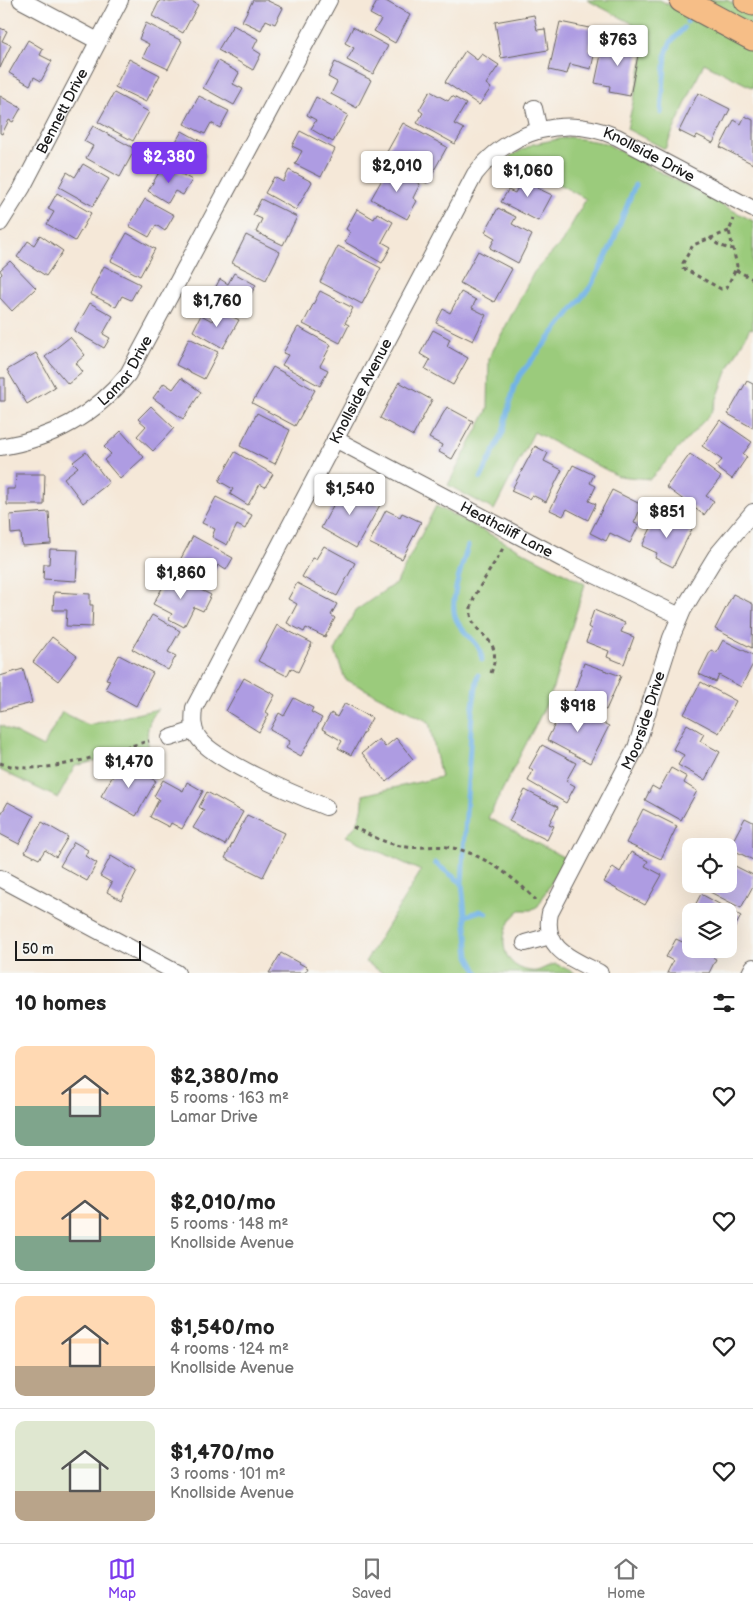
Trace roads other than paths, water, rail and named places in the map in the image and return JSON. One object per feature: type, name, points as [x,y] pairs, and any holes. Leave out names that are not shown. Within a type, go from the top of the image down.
[{"type":"main road","points":[[682,0],[753,38]]},
{"type":"main road","points":[[747,0],[753,3]]},
{"type":"street","points":[[21,0],[98,41]]},
{"type":"street","name":"Bennett Drive","points":[[0,222],[22,188],[120,0]]},
{"type":"street","name":"Lamar Drive","points":[[0,448],[40,437],[80,419],[110,396],[128,374],[329,0]]},
{"type":"street","points":[[534,108],[539,130]]},
{"type":"street","name":"Knollside Drive","points":[[539,130],[572,125],[606,132],[753,209]]},
{"type":"street","name":"Knollside Avenue","points":[[194,730],[194,708],[201,694],[471,180],[503,146],[539,130]]},
{"type":"street","name":"Heathcliff Lane","points":[[336,439],[511,532],[680,616]]},
{"type":"street","name":"Moorside Drive","points":[[550,936],[548,920],[553,903],[636,748],[680,616],[716,556],[753,512]]},
{"type":"street","points":[[170,738],[194,730],[205,746],[215,753],[293,794],[326,806]]},
{"type":"street","points":[[0,878],[177,973]]},
{"type":"street","points":[[525,943],[550,936],[553,943],[570,957],[600,973]]},
{"type":"street","points":[[750,973],[753,967]]},
{"type":"waterway","points":[[687,22],[690,16]]},
{"type":"waterway","points":[[661,113],[666,54],[670,43],[684,28]]},
{"type":"waterway","points":[[481,478],[503,432],[514,387],[520,375],[591,286],[611,247],[635,185]]},
{"type":"waterway","points":[[468,546],[457,582],[454,611],[459,625],[475,643],[481,653],[482,660]]},
{"type":"waterway","points":[[478,675],[472,712],[462,883],[469,956],[478,973]]},
{"type":"waterway","points":[[435,863],[462,883]]},
{"type":"waterway","points":[[466,916],[480,911],[486,913]]}]
